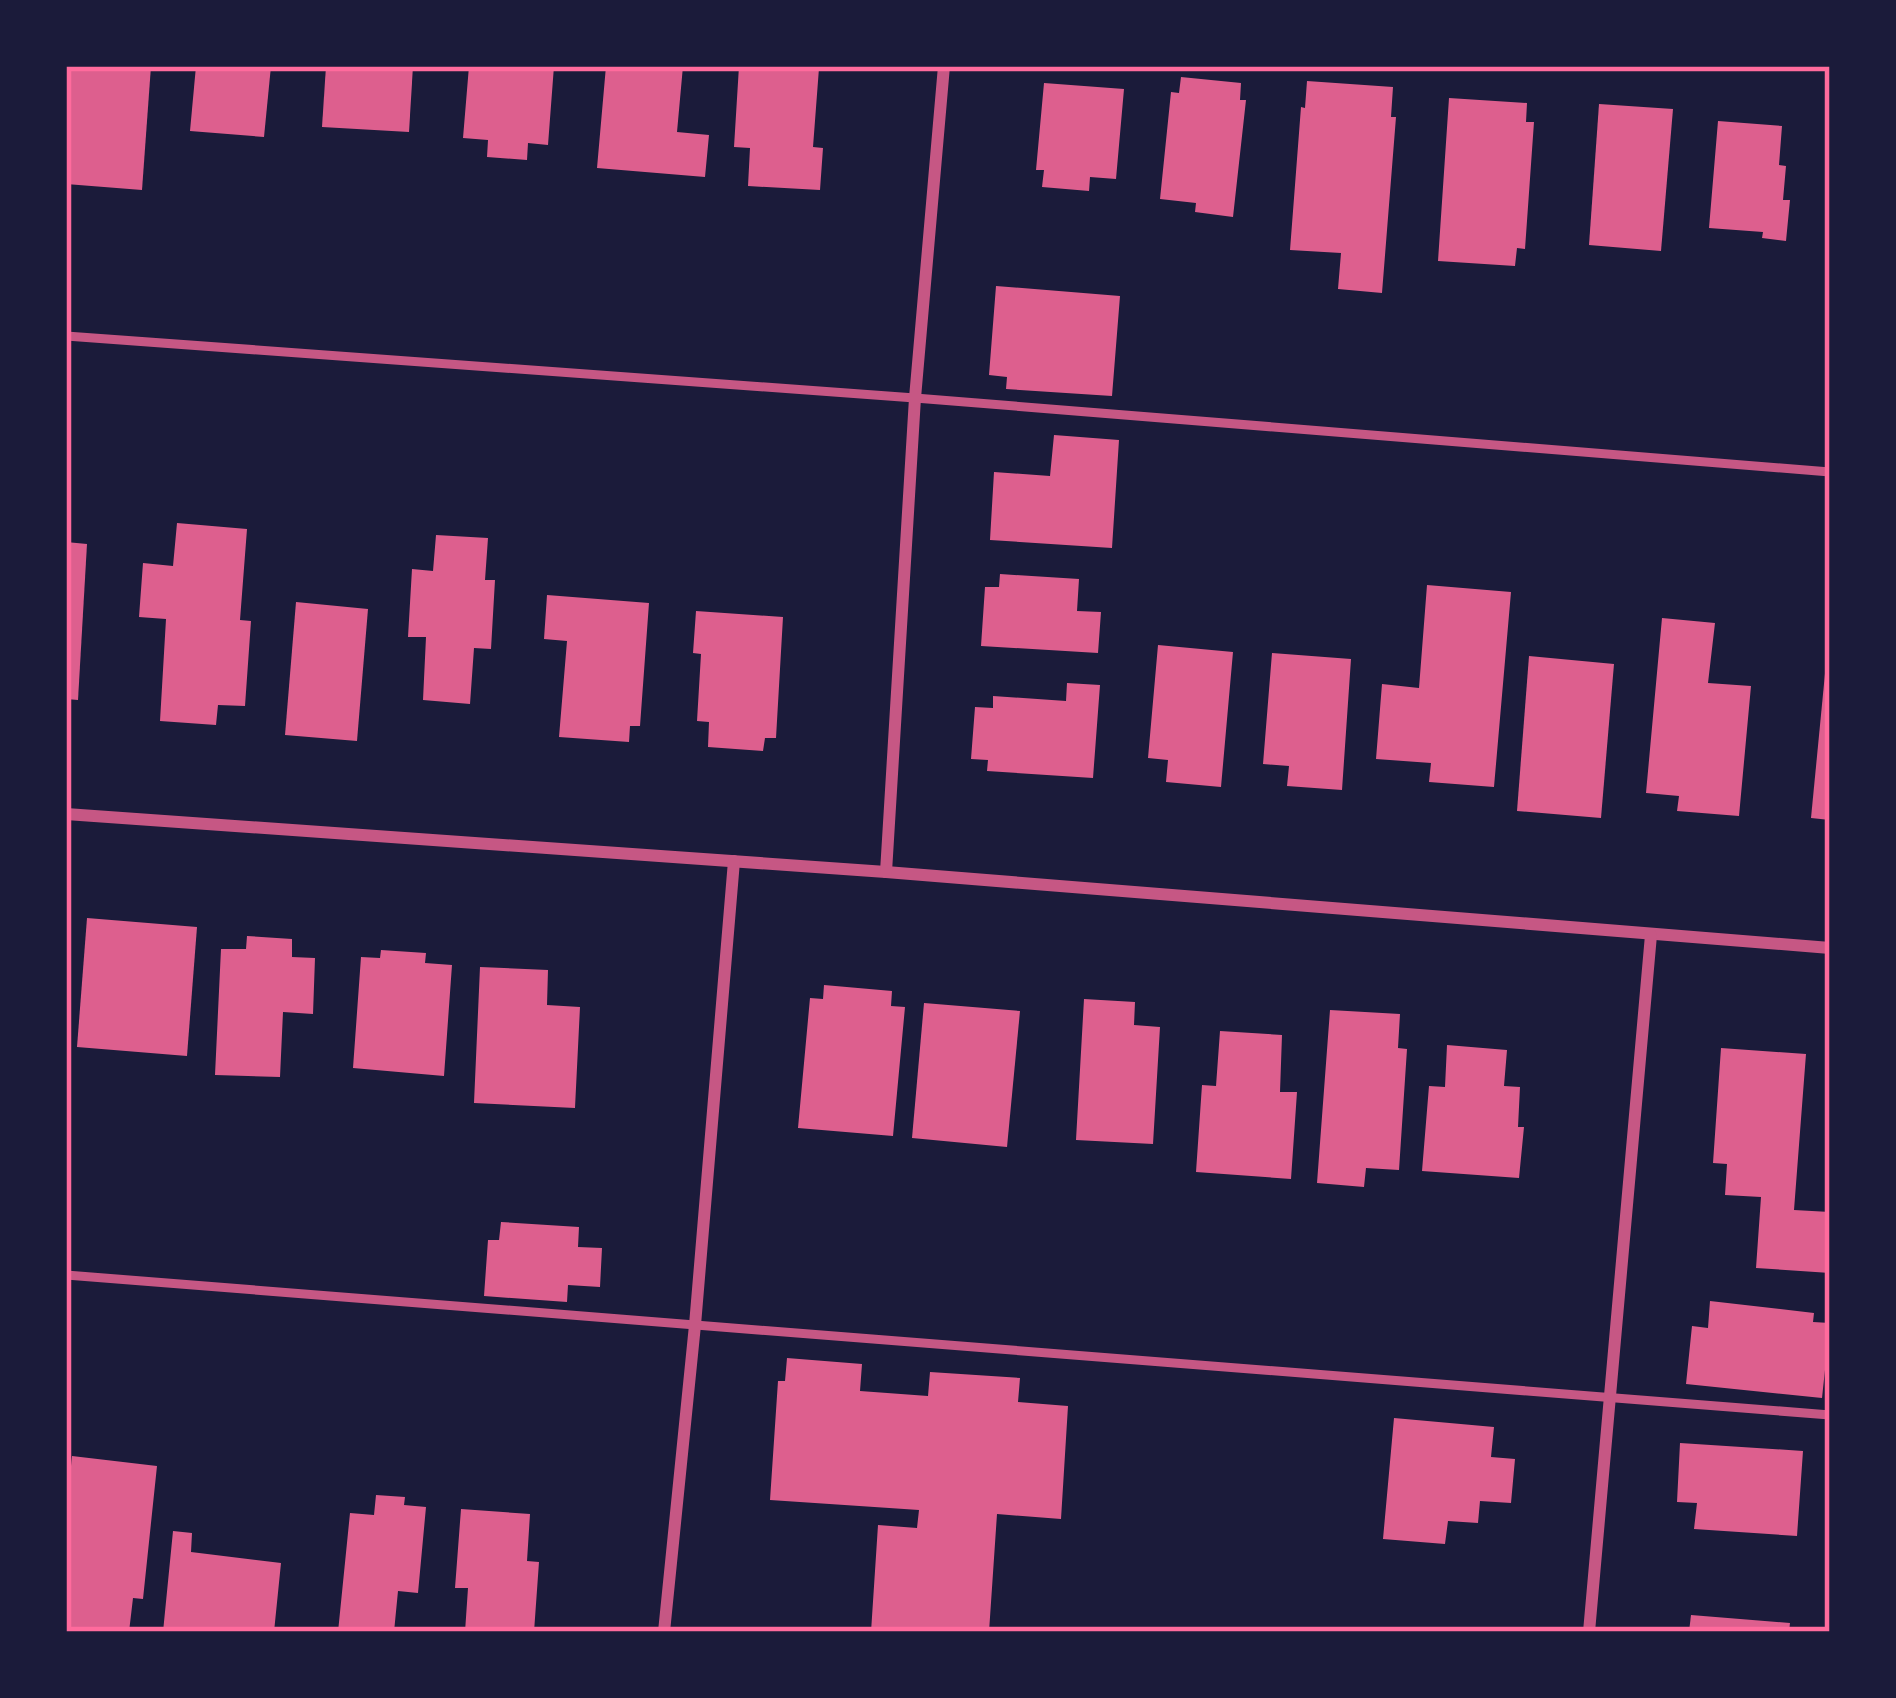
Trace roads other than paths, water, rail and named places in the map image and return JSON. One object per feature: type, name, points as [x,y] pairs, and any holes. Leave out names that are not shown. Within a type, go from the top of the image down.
[{"type":"street","points":[[886,872],[915,398],[944,66]]},
{"type":"street","points":[[66,814],[886,872],[1830,948]]},
{"type":"street","points":[[664,1632],[734,861]]},
{"type":"street","points":[[1589,1632],[1652,935]]},
{"type":"lane","points":[[66,336],[1830,472]]},
{"type":"lane","points":[[66,1275],[1830,1415]]}]
